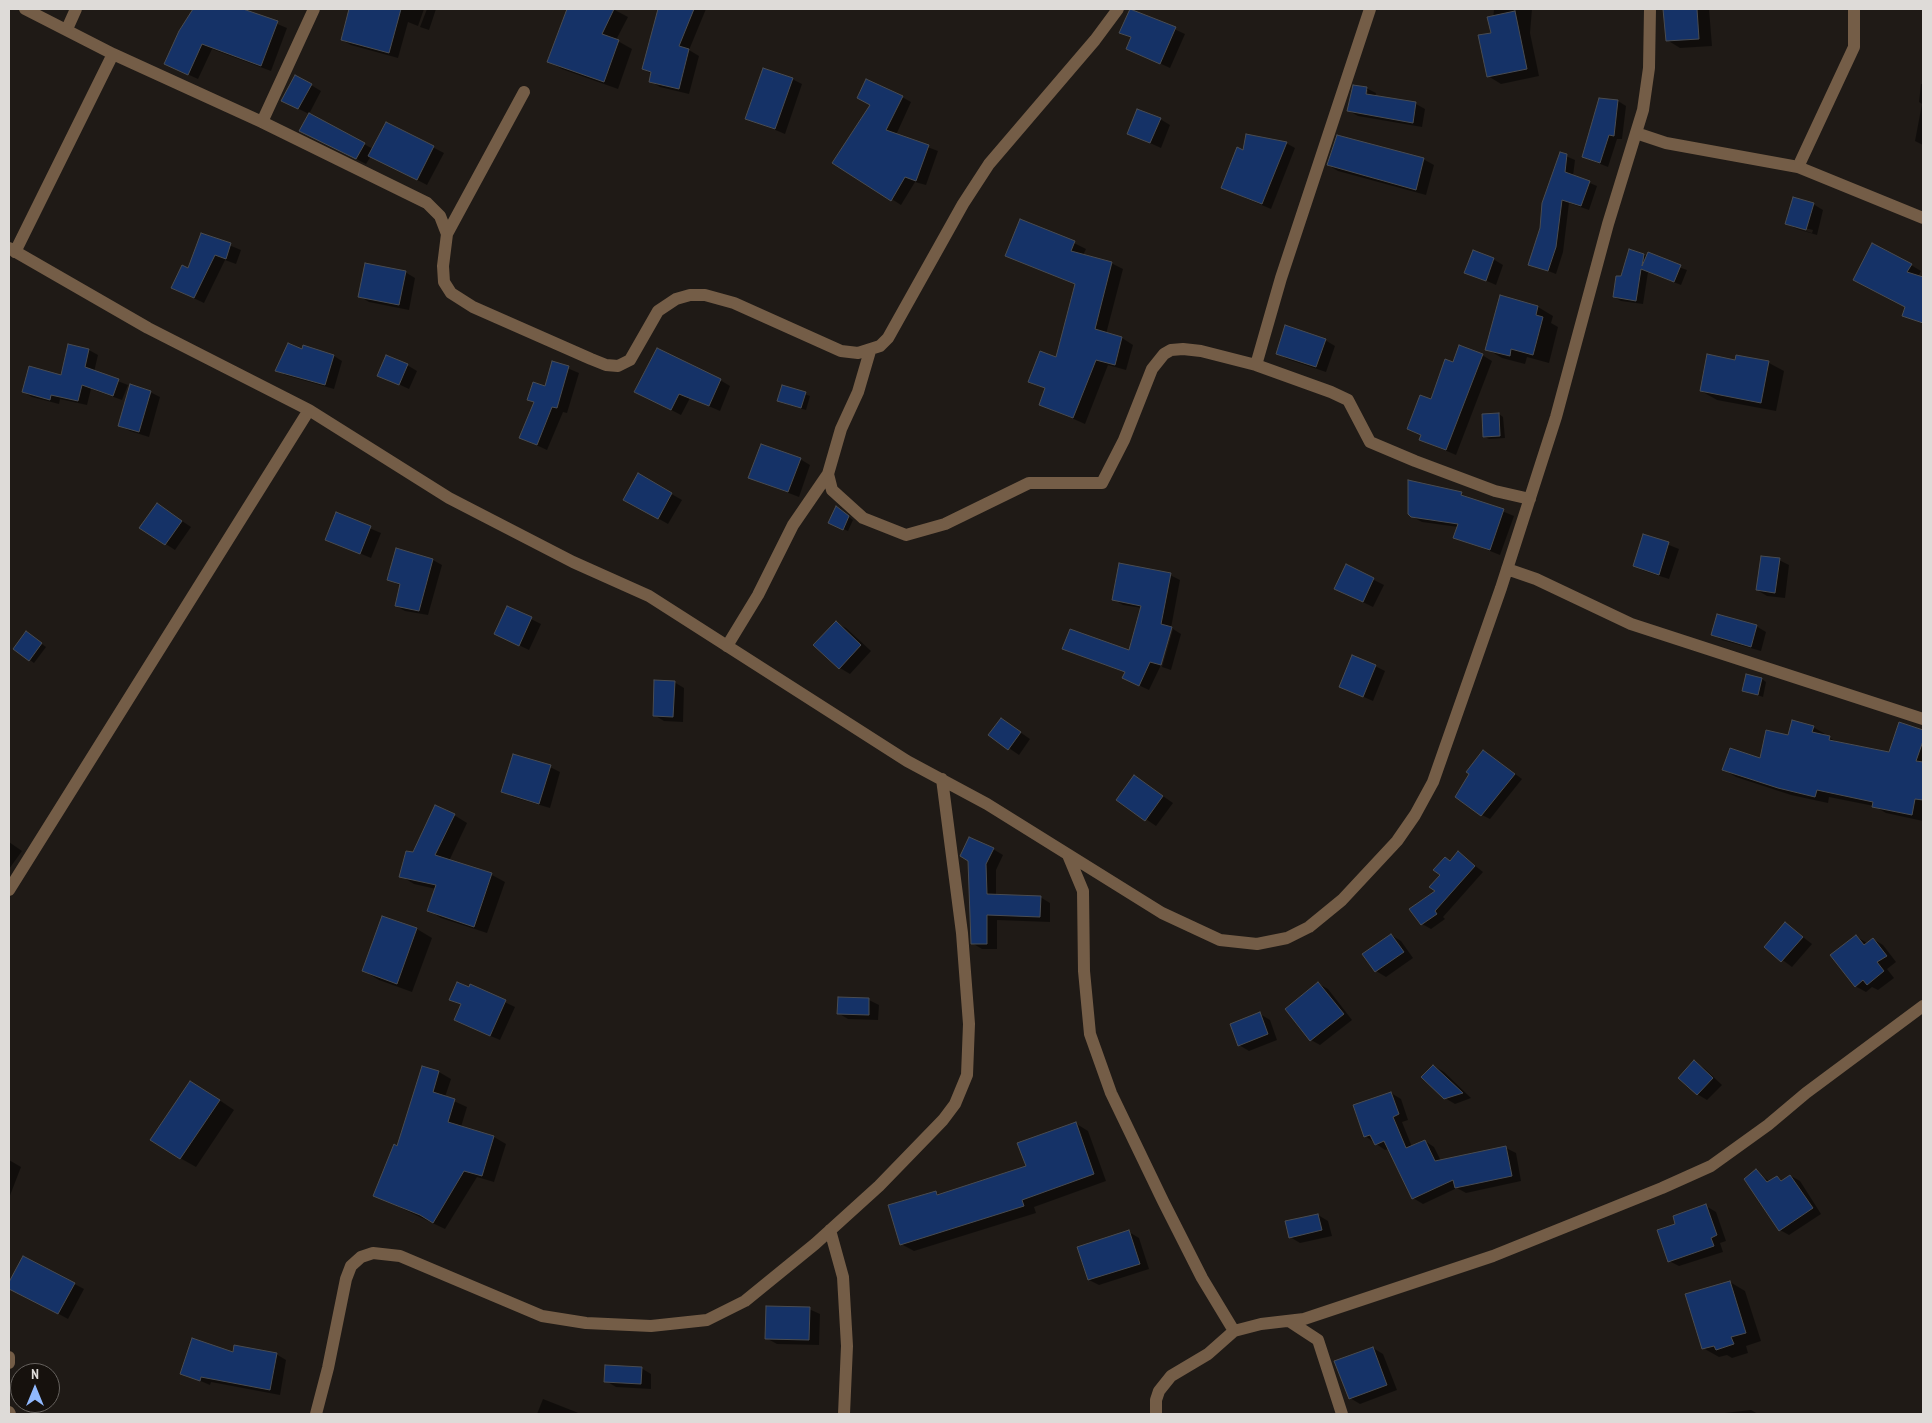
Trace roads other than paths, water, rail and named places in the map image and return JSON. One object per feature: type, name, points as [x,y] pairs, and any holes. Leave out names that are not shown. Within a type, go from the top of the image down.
[{"type":"street","points":[[25,9],[113,54],[262,122],[427,202],[440,216],[447,234]]},
{"type":"street","points":[[67,29],[76,9]]},
{"type":"street","points":[[262,122],[314,9]]},
{"type":"street","points":[[524,92],[447,234],[443,266],[444,282],[451,293],[473,307],[606,365],[618,366],[630,360],[658,311],[676,299],[690,295],[705,295],[734,303],[841,351],[858,353],[870,351],[888,338],[963,204],[989,164],[1096,40],[1118,9]]},
{"type":"street","points":[[1256,365],[1281,278],[1370,9]]},
{"type":"street","points":[[113,54],[12,250],[148,328],[309,410],[449,498],[574,562],[649,596],[907,762],[987,804],[1162,913],[1220,940],[1257,944],[1287,938],[1309,927],[1342,900],[1375,867],[1415,816],[1433,782],[1507,569],[1556,417],[1608,224],[1636,133],[1650,68],[1650,9]]},
{"type":"street","points":[[1798,166],[1854,47],[1854,9]]},
{"type":"street","points":[[1636,133],[1666,144],[1798,166],[1923,218]]},
{"type":"street","points":[[828,474],[832,490],[863,518],[906,535],[945,524],[1029,483],[1102,484],[1124,440],[1152,369],[1164,354],[1171,350],[1192,349],[1256,365],[1348,400],[1370,442],[1495,491],[1530,499]]},
{"type":"street","points":[[727,646],[758,596],[793,525],[828,474],[841,429],[858,392],[870,351]]},
{"type":"street","points":[[9,890],[309,410]]},
{"type":"street","points":[[1507,569],[1536,579],[1631,624],[1923,719]]},
{"type":"street","points":[[316,1414],[328,1368],[346,1279],[351,1266],[361,1257],[373,1253],[400,1256],[542,1316],[586,1322],[651,1326],[707,1320],[745,1301],[879,1186],[955,1104],[967,1076],[969,1024],[962,933],[942,779]]},
{"type":"street","points":[[1068,856],[1083,892],[1084,971],[1090,1034],[1111,1093],[1159,1193],[1202,1278],[1234,1331]]},
{"type":"street","points":[[1156,1414],[1156,1400],[1159,1391],[1171,1376],[1208,1354],[1234,1331],[1304,1319],[1493,1256],[1662,1188],[1711,1166],[1768,1125],[1806,1093],[1923,1006]]},
{"type":"street","points":[[830,1230],[843,1277],[847,1346],[844,1414]]},
{"type":"street","points":[[1290,1321],[1318,1340],[1342,1414]]},
{"type":"street","points":[[9,1357],[9,1363]]}]
